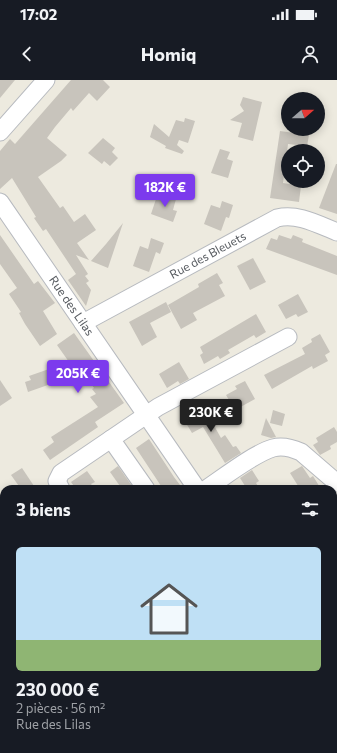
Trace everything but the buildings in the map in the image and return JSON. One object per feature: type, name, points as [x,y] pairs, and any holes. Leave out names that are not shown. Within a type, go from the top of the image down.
[{"type":"street","points":[[0,132],[46,80]]},
{"type":"street","name":"Rue des Lilas","points":[[0,202],[194,485]]},
{"type":"street","name":"Rue des Bleuets","points":[[83,323],[277,218],[292,216],[301,218],[337,232]]},
{"type":"street","points":[[59,485],[57,481],[61,473],[146,415],[288,336]]},
{"type":"street","points":[[111,438],[143,485]]},
{"type":"street","points":[[212,485],[256,456],[274,448],[281,447],[294,449],[301,452],[337,483]]}]
